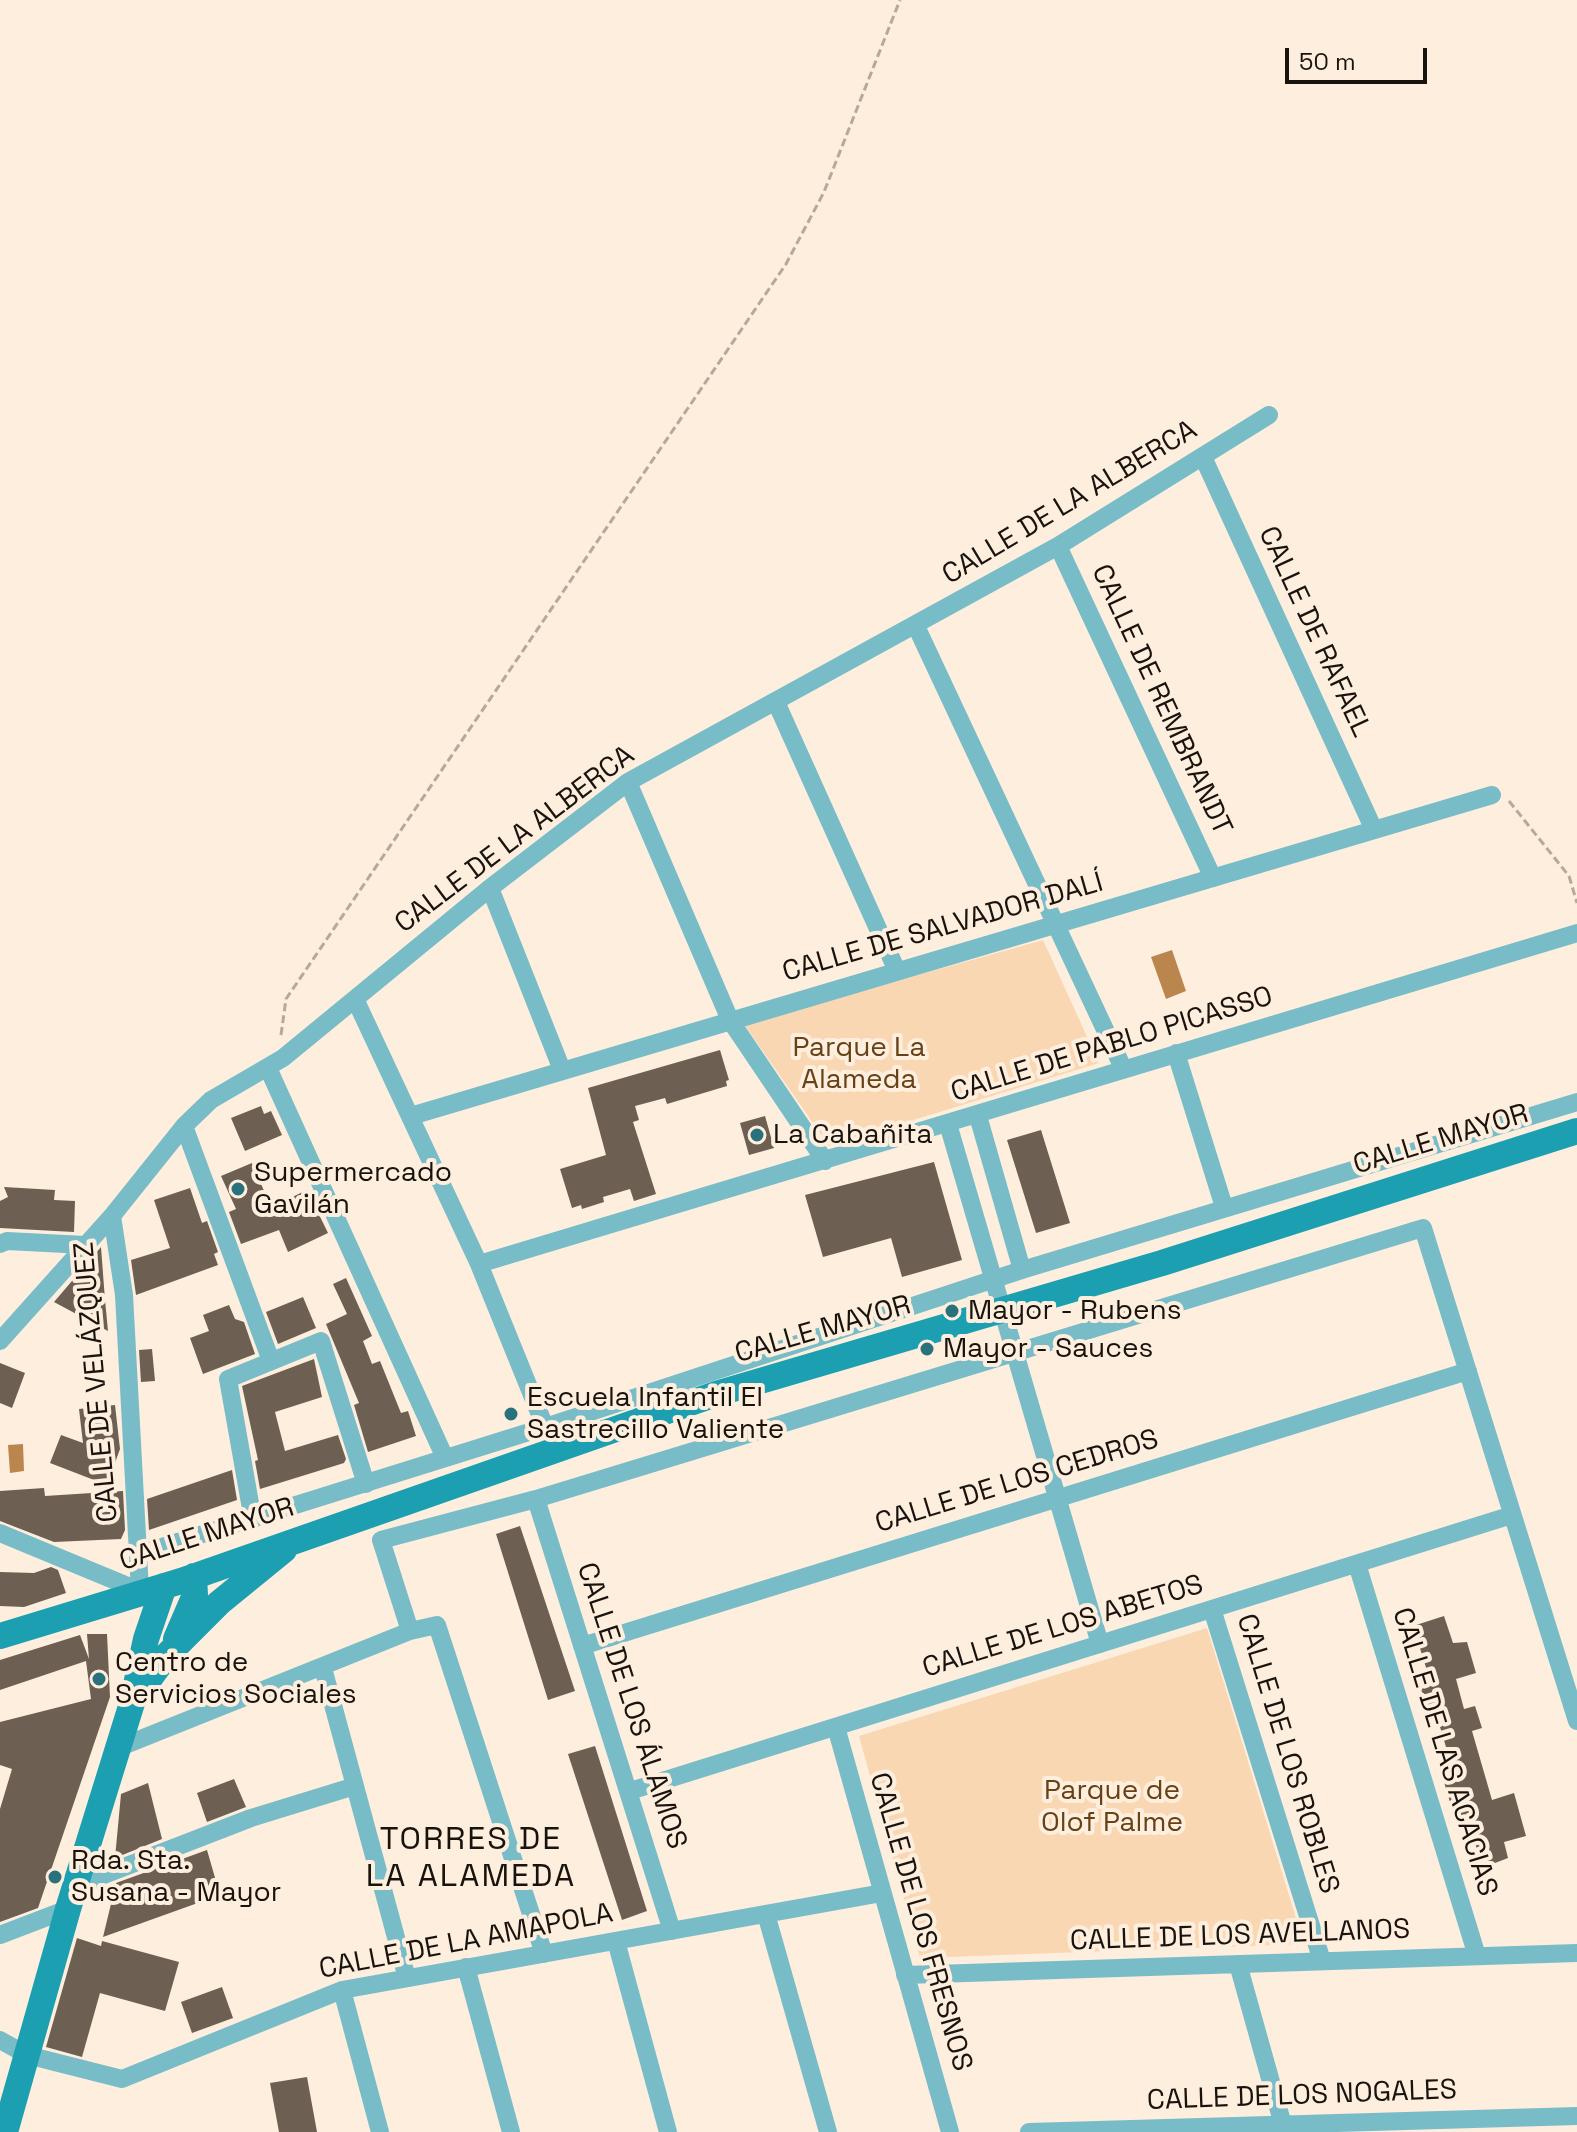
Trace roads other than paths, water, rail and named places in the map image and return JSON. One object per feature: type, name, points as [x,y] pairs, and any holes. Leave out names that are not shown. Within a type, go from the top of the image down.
[{"type":"street","name":"CALLE DE LA ALBERCA","points":[[0,1341],[112,1216],[184,1126],[211,1100],[276,1063],[356,1001],[490,888],[628,782],[1058,546],[1269,415]]},
{"type":"street","name":"CALLE DE RAFAEL","points":[[1203,457],[1374,830]]},
{"type":"street","name":"CALLE DE REMBRANDT","points":[[1058,546],[1213,878]]},
{"type":"street","points":[[916,626],[1123,1068]]},
{"type":"street","points":[[776,702],[897,971]]},
{"type":"street","points":[[628,782],[730,1020],[825,1161]]},
{"type":"street","name":"CALLE DE SALVADOR DALÍ","points":[[411,1116],[1492,795]]},
{"type":"street","points":[[490,888],[562,1070]]},
{"type":"street","name":"CALLE DE PABLO PICASSO","points":[[479,1264],[1577,933]]},
{"type":"street","points":[[356,1001],[479,1264],[545,1427]]},
{"type":"street","points":[[1176,1053],[1224,1207]]},
{"type":"street","points":[[276,1063],[445,1458]]},
{"type":"street","name":"CALLE MAYOR","points":[[139,1554],[545,1427],[1022,1270],[1577,1102]]},
{"type":"street","points":[[978,1116],[1022,1270]]},
{"type":"street","points":[[948,1124],[1100,1644]]},
{"type":"street","points":[[184,1126],[271,1361]]},
{"type":"street","name":"CALLE MAYOR","points":[[0,1636],[194,1576],[716,1394],[1002,1311],[1577,1131]]},
{"type":"street","name":"CALLE DE VELÁZQUEZ","points":[[112,1216],[124,1295],[140,1592]]},
{"type":"street","points":[[410,1631],[381,1540],[536,1499],[1423,1228],[1577,1721]]},
{"type":"street","points":[[0,1244],[7,1241],[85,1245]]},
{"type":"street","points":[[253,1520],[228,1379],[321,1341],[366,1484]]},
{"type":"street","name":"CALLE DE LOS CEDROS","points":[[582,1646],[1468,1371]]},
{"type":"street","name":"CALLE DE LOS ÁLAMOS","points":[[536,1499],[672,1931]]},
{"type":"street","name":"CALLE DE LOS ABETOS","points":[[630,1791],[1512,1515]]},
{"type":"street","points":[[0,1533],[140,1592]]},
{"type":"street","points":[[166,1656],[219,1603],[300,1538]]},
{"type":"street","name":"CALLE DE LAS ACACIAS","points":[[1357,1564],[1477,1956]]},
{"type":"street","points":[[132,1703],[183,1627],[195,1595],[194,1576]]},
{"type":"street","points":[[138,1673],[138,1628],[132,1612],[140,1592]]},
{"type":"street","points":[[5,2132],[71,1898],[132,1703],[138,1673],[140,1592]]},
{"type":"street","name":"CALLE DE LOS ROBLES","points":[[1212,1609],[1322,1961]]},
{"type":"street","points":[[118,1748],[410,1631],[437,1625],[544,1954]]},
{"type":"street","points":[[323,1668],[407,1978]]},
{"type":"street","name":"CALLE DE LOS FRESNOS","points":[[836,1727],[950,2132]]},
{"type":"street","points":[[0,1935],[71,1898],[251,1818],[355,1786]]},
{"type":"street","name":"CALLE DE LA AMAPOLA","points":[[0,2040],[27,2055],[122,2079],[342,1990],[882,1893]]},
{"type":"street","points":[[766,1914],[828,2132]]},
{"type":"street","points":[[616,1941],[668,2132]]},
{"type":"street","name":"CALLE DE LOS AVELLANOS","points":[[905,1975],[1577,1953]]},
{"type":"street","points":[[1238,1964],[1284,2128]]},
{"type":"street","points":[[466,1967],[511,2132]]},
{"type":"street","points":[[342,1990],[380,2132]]},
{"type":"street","name":"CALLE DE LOS NOGALES","points":[[1029,2132],[1284,2128],[1577,2116]]},
{"type":"place","name":"La Cabañita","points":[[757,1135]]},
{"type":"place","name":"Supermercado Gavilán","points":[[238,1189]]},
{"type":"place","name":"Mayor - Rubens","points":[[952,1311]]},
{"type":"place","name":"Mayor - Sauces","points":[[927,1349]]},
{"type":"place","name":"Escuela Infantil El Sastrecillo Valiente","points":[[511,1414]]},
{"type":"place","name":"Centro de Servicios Sociales","points":[[99,1679]]},
{"type":"place","name":"Rda. Sta. Susana - Mayor","points":[[55,1877]]},
{"type":"district","name":"TORRES DE LA ALAMEDA","points":[[471,1858]]},
{"type":"park label","name":"Parque La Alameda","points":[[859,1064]]},
{"type":"park label","name":"Parque de Olof Palme","points":[[1112,1807]]}]
